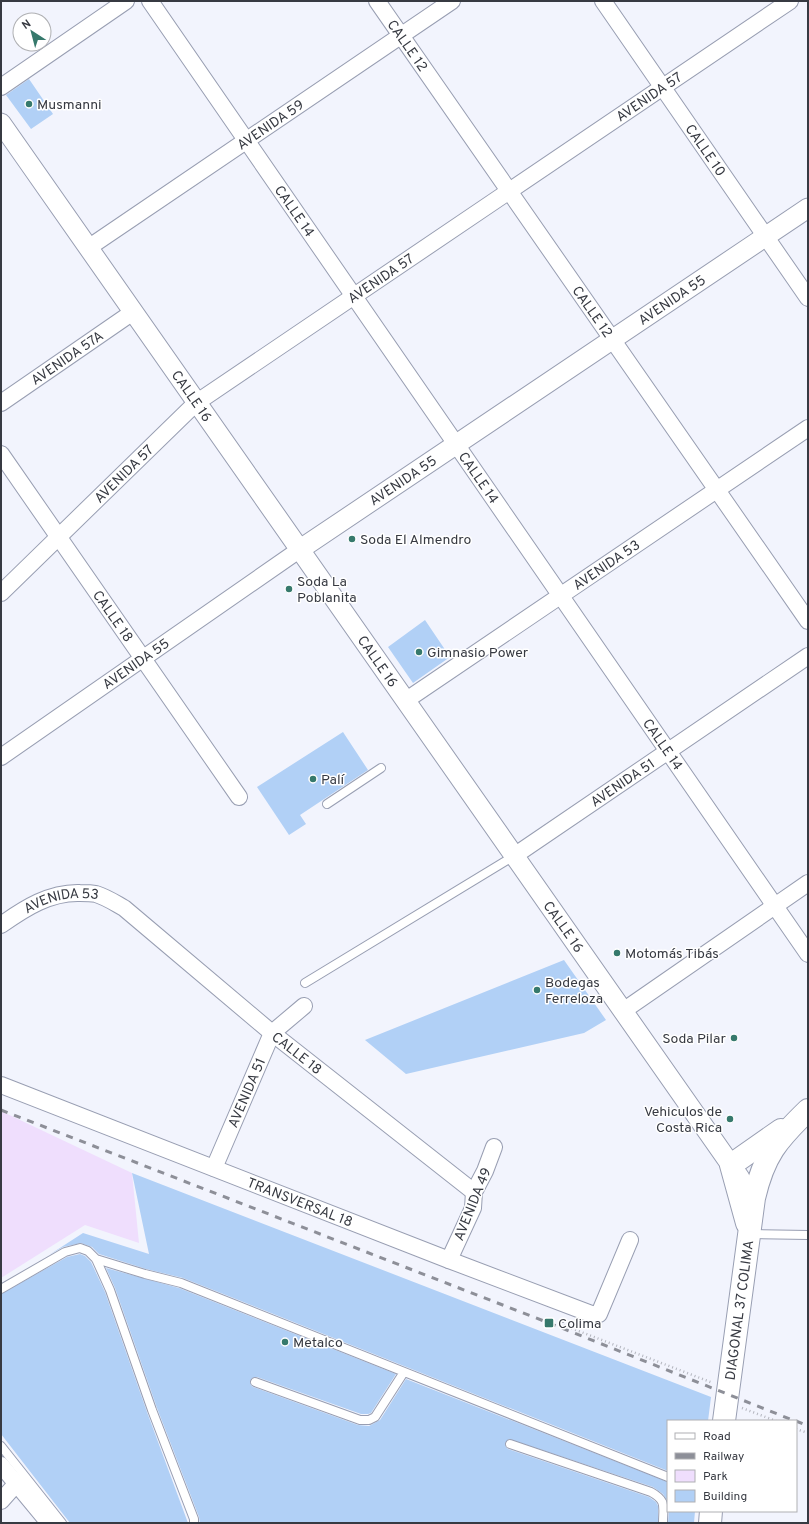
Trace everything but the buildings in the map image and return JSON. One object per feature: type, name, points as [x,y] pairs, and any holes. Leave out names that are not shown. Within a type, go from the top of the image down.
[{"type":"main road","points":[[750,1234],[731,1165],[808,1110]]},
{"type":"main road","name":"DIAGONAL 37 COLIMA","points":[[724,1420],[754,1198],[764,1165],[772,1149],[808,1110]]},
{"type":"main road","points":[[710,1523],[711,1512]]},
{"type":"street","points":[[1,87],[126,1]]},
{"type":"street","name":"CALLE 14","points":[[150,1],[808,954]]},
{"type":"street","name":"CALLE 12","points":[[377,1],[808,621]]},
{"type":"street","name":"AVENIDA 59","points":[[88,248],[452,1]]},
{"type":"street","name":"CALLE 10","points":[[603,1],[808,298]]},
{"type":"street","name":"AVENIDA 57","points":[[1,592],[196,403],[790,1]]},
{"type":"street","name":"CALLE 16","points":[[1,123],[405,702],[754,1198]]},
{"type":"street","name":"AVENIDA 55","points":[[1,757],[299,550],[808,208]]},
{"type":"street","name":"AVENIDA 57A","points":[[1,403],[133,312]]},
{"type":"street","name":"AVENIDA 53","points":[[405,702],[808,428]]},
{"type":"street","name":"CALLE 18","points":[[1,454],[239,797]]},
{"type":"street","name":"AVENIDA 51","points":[[514,856],[808,656]]},
{"type":"street","points":[[623,1011],[808,883]]},
{"type":"street","name":"AVENIDA 53","points":[[1,924],[26,907],[47,898],[70,893],[95,894],[124,908]]},
{"type":"street","name":"CALLE 18","points":[[124,908],[272,1033],[474,1192]]},
{"type":"street","name":"AVENIDA 51","points":[[214,1168],[272,1033],[304,1006]]},
{"type":"street","name":"TRANSVERSAL 18","points":[[1,1085],[594,1315],[599,1314],[630,1240]]},
{"type":"street","name":"AVENIDA 49","points":[[449,1260],[473,1208],[474,1192],[486,1171],[494,1147]]},
{"type":"street","points":[[1,1465],[49,1523]]},
{"type":"street","points":[[1,1501],[17,1484]]},
{"type":"lane","points":[[327,804],[381,768]]},
{"type":"lane","name":"AVENIDA 51","points":[[305,983],[514,856]]},
{"type":"lane","points":[[750,1234],[808,1235]]},
{"type":"lane","points":[[1,1289],[65,1252],[80,1248],[88,1251],[96,1259],[110,1290],[194,1523]]},
{"type":"lane","points":[[96,1259],[181,1283],[667,1477]]},
{"type":"lane","points":[[255,1382],[360,1420],[369,1420],[375,1417],[404,1372]]},
{"type":"lane","points":[[510,1444],[651,1492],[658,1496],[663,1503],[663,1523]]},
{"type":"lane","points":[[1,1446],[62,1523]]},
{"type":"path","points":[[560,1303],[563,1325],[727,1394],[734,1404],[774,1420]]},
{"type":"path","points":[[797,1429],[808,1433]]},
{"type":"green space","points":[[1,1111],[132,1173],[139,1243],[85,1225],[1,1278]]},
{"type":"railway","points":[[1,1110],[549,1323],[792,1420]]},
{"type":"railway","points":[[797,1421],[808,1426]]},
{"type":"place","name":"Musmanni","points":[[29,104]]},
{"type":"place","name":"Soda El Almendro","points":[[352,539]]},
{"type":"place","name":"Soda La Poblanita","points":[[289,589]]},
{"type":"place","name":"Gimnasio Power","points":[[419,652]]},
{"type":"place","name":"Palí","points":[[313,779]]},
{"type":"place","name":"Motomás Tibás","points":[[617,953]]},
{"type":"place","name":"Bodegas Ferreloza","points":[[537,990]]},
{"type":"place","name":"Soda Pilar","points":[[734,1038]]},
{"type":"place","name":"Vehiculos de Costa Rica","points":[[730,1119]]},
{"type":"place","name":"Colima","points":[[549,1323]]},
{"type":"place","name":"Metalco","points":[[285,1342]]}]
